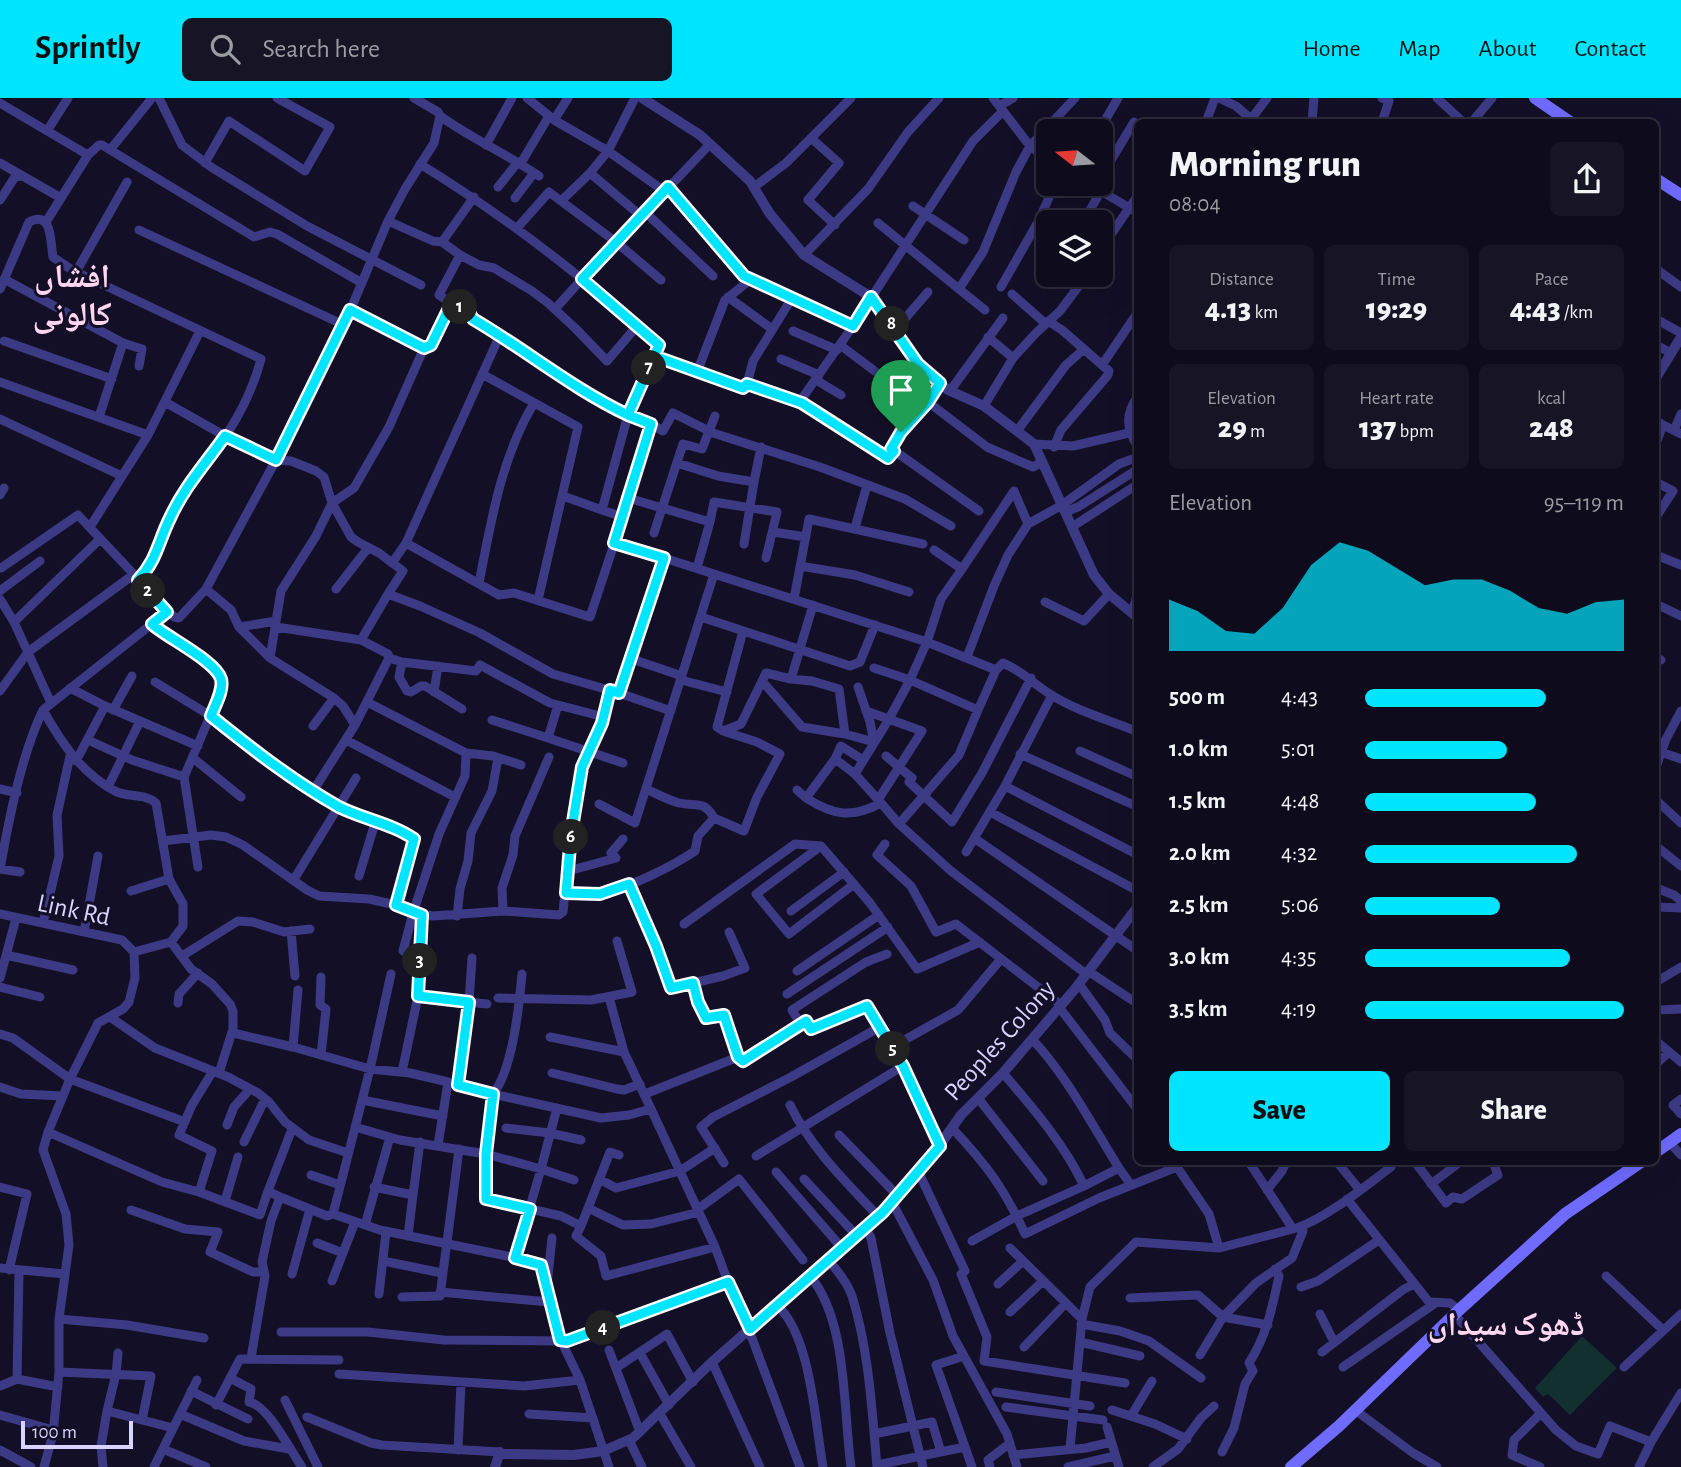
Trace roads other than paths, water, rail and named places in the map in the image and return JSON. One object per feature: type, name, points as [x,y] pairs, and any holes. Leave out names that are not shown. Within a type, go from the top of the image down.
[{"type":"main road","points":[[1535,98],[1566,119]]},
{"type":"main road","points":[[1659,181],[1681,195]]},
{"type":"main road","points":[[1659,1150],[1681,1135]]},
{"type":"main road","points":[[1291,1467],[1565,1214],[1637,1165]]},
{"type":"street","points":[[47,131],[68,98]]},
{"type":"street","points":[[159,98],[181,145],[205,163],[306,226],[421,285]]},
{"type":"street","points":[[205,163],[229,121],[304,171],[330,127],[277,98]]},
{"type":"street","points":[[414,98],[438,112],[468,136],[519,162],[537,175],[515,198]]},
{"type":"street","points":[[486,145],[512,98]]},
{"type":"street","points":[[527,98],[552,118],[666,189],[744,276],[853,326]]},
{"type":"street","points":[[498,187],[568,98]]},
{"type":"street","points":[[561,201],[608,151],[635,98]]},
{"type":"street","points":[[642,98],[710,144],[754,187],[770,214],[804,255],[871,297],[918,364],[950,391],[984,405],[1034,444],[1094,575],[1109,594],[1134,614]]},
{"type":"street","points":[[804,255],[868,189],[908,132],[939,98]]},
{"type":"street","points":[[802,403],[803,397],[853,326],[973,141],[998,105],[1013,98]]},
{"type":"street","points":[[959,289],[983,252],[1016,172],[1030,146],[1075,98]]},
{"type":"street","points":[[1106,119],[1118,98]]},
{"type":"street","points":[[1207,119],[1217,98],[1236,106],[1248,119]]},
{"type":"street","points":[[1251,119],[1267,98]]},
{"type":"street","points":[[1312,119],[1314,98]]},
{"type":"street","points":[[1381,98],[1388,101],[1383,119]]},
{"type":"street","points":[[1437,98],[1459,119]]},
{"type":"street","points":[[1474,119],[1492,98]]},
{"type":"street","points":[[110,150],[145,100]]},
{"type":"street","points":[[754,187],[786,163],[845,100]]},
{"type":"street","points":[[0,103],[88,155]]},
{"type":"street","points":[[998,105],[1036,150]]},
{"type":"street","points":[[1,568],[78,515],[167,612],[179,618],[206,589],[276,460],[344,325],[388,221],[434,143],[440,116]]},
{"type":"street","points":[[1113,157],[1134,122]]},
{"type":"street","points":[[811,138],[839,163],[808,200],[835,225]]},
{"type":"street","points":[[555,309],[710,144]]},
{"type":"street","points":[[46,222],[88,155],[99,145],[254,237],[270,232],[277,234],[362,283]]},
{"type":"street","points":[[0,163],[61,198]]},
{"type":"street","points":[[420,164],[518,228],[659,345],[628,415],[602,510]]},
{"type":"street","points":[[590,173],[643,214],[713,276]]},
{"type":"street","points":[[0,200],[15,177],[21,176]]},
{"type":"street","points":[[76,272],[127,182]]},
{"type":"street","points":[[518,228],[549,192],[661,280]]},
{"type":"street","points":[[1001,287],[1050,196]]},
{"type":"street","points":[[1110,196],[1133,211],[1113,235]]},
{"type":"street","points":[[442,242],[474,197]]},
{"type":"street","points":[[913,206],[964,240]]},
{"type":"street","points":[[0,289],[29,222],[35,219],[46,222],[51,230],[53,257],[76,272],[261,359],[249,397],[169,518],[150,568],[28,652],[0,691]]},
{"type":"street","points":[[388,221],[433,242],[442,242],[460,256],[479,265],[494,268],[555,309],[607,362],[637,326]]},
{"type":"street","points":[[878,223],[985,310]]},
{"type":"street","points":[[139,230],[344,325]]},
{"type":"street","points":[[460,256],[439,295],[592,398],[663,431],[673,413],[710,431],[905,499],[951,526]]},
{"type":"street","points":[[1659,270],[1681,287]]},
{"type":"street","points":[[4,279],[123,343],[142,349],[139,366]]},
{"type":"street","points":[[697,372],[727,298],[751,279]]},
{"type":"street","points":[[984,405],[1013,358],[1060,311],[1078,287]]},
{"type":"street","points":[[895,330],[928,292]]},
{"type":"street","points":[[1012,294],[1109,371],[1061,430],[1054,447]]},
{"type":"street","points":[[727,298],[772,328]]},
{"type":"street","points":[[654,356],[743,388],[747,384],[753,361],[792,298]]},
{"type":"street","points":[[270,659],[281,591],[316,536],[332,503],[354,488],[389,427],[424,348],[431,345],[452,302]]},
{"type":"street","points":[[350,310],[424,348]]},
{"type":"street","points":[[950,391],[1003,318]]},
{"type":"street","points":[[1102,365],[1134,318]]},
{"type":"street","points":[[1659,321],[1681,335],[1659,373]]},
{"type":"street","points":[[90,527],[148,435],[200,331]]},
{"type":"street","points":[[793,331],[838,347],[876,372]]},
{"type":"street","points":[[392,564],[405,543],[500,335]]},
{"type":"street","points":[[988,337],[1013,358]]},
{"type":"street","points":[[4,341],[112,379]]},
{"type":"street","points":[[99,417],[123,343]]},
{"type":"street","points":[[1659,347],[1671,354]]},
{"type":"street","points":[[1017,431],[1066,365],[1084,349]]},
{"type":"street","points":[[781,359],[818,378],[841,395]]},
{"type":"street","points":[[482,374],[578,427],[538,600]]},
{"type":"street","points":[[0,382],[148,435]]},
{"type":"street","points":[[940,383],[928,402],[901,432],[891,449],[979,511]]},
{"type":"street","points":[[747,384],[802,403],[888,458],[894,451]]},
{"type":"street","points":[[165,402],[225,436],[276,460],[291,461],[316,471],[324,477],[332,503],[351,537],[403,571],[361,640]]},
{"type":"street","points":[[478,583],[500,480],[534,402]]},
{"type":"street","points":[[928,402],[987,447],[1033,467],[1042,462]]},
{"type":"street","points":[[1134,404],[1127,419],[1129,433],[1134,441]]},
{"type":"street","points":[[1659,423],[1678,432],[1681,414]]},
{"type":"street","points":[[654,533],[683,444],[702,449],[715,416]]},
{"type":"street","points":[[0,419],[122,476]]},
{"type":"street","points":[[405,543],[499,595],[514,593],[590,617],[651,424]]},
{"type":"street","points":[[1034,444],[1073,446],[1129,433]]},
{"type":"street","points":[[744,544],[761,447]]},
{"type":"street","points":[[1064,509],[1119,464],[1134,458]]},
{"type":"street","points":[[677,463],[718,476],[754,482]]},
{"type":"street","points":[[967,657],[993,586],[1008,555],[1028,524],[1064,509],[1078,507],[1134,472]]},
{"type":"street","points":[[1659,484],[1673,491],[1659,512]]},
{"type":"street","points":[[855,528],[867,485]]},
{"type":"street","points":[[1072,527],[1134,487]]},
{"type":"street","points":[[855,774],[910,680],[927,642],[941,600],[1014,491],[1028,524]]},
{"type":"street","points":[[563,496],[623,517]]},
{"type":"street","points":[[628,498],[710,523]]},
{"type":"street","points":[[697,568],[715,502],[777,512],[766,558]]},
{"type":"street","points":[[794,599],[809,519],[923,544]]},
{"type":"street","points":[[773,532],[806,537]]},
{"type":"street","points":[[14,622],[100,539]]},
{"type":"street","points":[[614,543],[927,642],[996,670]]},
{"type":"street","points":[[336,589],[368,548]]},
{"type":"street","points":[[934,550],[962,569]]},
{"type":"street","points":[[1659,556],[1677,564]]},
{"type":"street","points":[[163,841],[220,835],[236,841],[319,896],[369,899],[396,905],[417,914],[457,916],[503,911],[559,915],[563,912],[566,893],[582,767],[629,658],[664,558]]},
{"type":"street","points":[[0,591],[40,562]]},
{"type":"street","points":[[800,566],[855,575],[909,592]]},
{"type":"street","points":[[599,804],[635,823],[714,574]]},
{"type":"street","points":[[206,589],[231,610],[239,627],[270,659],[334,698],[355,725]]},
{"type":"street","points":[[388,594],[480,633],[554,674],[671,711]]},
{"type":"street","points":[[1045,602],[1084,621],[1109,594]]},
{"type":"street","points":[[0,599],[4,612],[14,622],[28,652],[47,707],[74,758],[116,792],[145,797],[156,803],[169,879],[183,904],[183,926],[171,942],[134,952],[135,978],[129,1002],[123,1009],[98,1023],[70,1079],[43,1150],[66,1214],[69,1245],[58,1319],[58,1387],[53,1430],[44,1467]]},
{"type":"street","points":[[791,679],[813,605]]},
{"type":"street","points":[[1659,605],[1681,616]]},
{"type":"street","points":[[20,872],[0,869],[9,820],[36,725],[47,707],[167,612]]},
{"type":"street","points":[[701,617],[850,666],[860,662],[875,625]]},
{"type":"street","points":[[152,624],[200,657],[221,679],[220,693],[184,777],[198,867]]},
{"type":"street","points":[[239,627],[276,624],[361,640],[388,654],[390,658],[402,662],[476,671],[480,665],[550,703],[604,717]]},
{"type":"street","points":[[646,789],[681,804],[697,803],[709,809],[714,818],[744,831],[757,797],[780,754],[717,727],[743,631]]},
{"type":"street","points":[[313,791],[355,725],[390,658]]},
{"type":"street","points":[[629,658],[727,692]]},
{"type":"street","points":[[402,662],[399,677],[407,691],[411,692],[422,686],[462,709]]},
{"type":"street","points":[[899,824],[959,755],[996,670],[1003,663],[1031,678],[1052,695],[1134,730]]},
{"type":"street","points":[[434,692],[438,666]]},
{"type":"street","points":[[874,668],[910,680],[978,710]]},
{"type":"street","points":[[723,731],[741,724],[766,673],[839,689],[845,734]]},
{"type":"street","points":[[43,923],[58,856],[57,816],[74,758],[132,676]]},
{"type":"street","points":[[886,756],[912,778],[909,782],[952,822],[982,773],[1031,678]]},
{"type":"street","points":[[762,681],[802,727],[874,742]]},
{"type":"street","points":[[155,682],[211,716],[267,761],[313,791],[337,805],[414,839],[396,905]]},
{"type":"street","points":[[858,687],[874,742]]},
{"type":"street","points":[[70,688],[109,708],[198,746]]},
{"type":"street","points":[[966,852],[1005,786],[1052,695]]},
{"type":"street","points":[[313,726],[334,698]]},
{"type":"street","points":[[367,702],[466,753],[521,765]]},
{"type":"street","points":[[548,738],[558,705]]},
{"type":"street","points":[[1659,758],[1681,710]]},
{"type":"street","points":[[797,790],[827,811],[836,813],[865,812],[879,801],[922,731],[866,711]]},
{"type":"street","points":[[492,720],[623,764]]},
{"type":"street","points":[[108,787],[140,721]]},
{"type":"street","points":[[88,740],[123,756],[184,777]]},
{"type":"street","points":[[345,740],[455,797]]},
{"type":"street","points":[[806,798],[835,759],[841,746],[863,761]]},
{"type":"street","points":[[1080,751],[1134,775]]},
{"type":"street","points":[[1661,752],[1681,759]]},
{"type":"street","points":[[403,951],[417,914],[439,834],[465,776],[466,753]]},
{"type":"street","points":[[1020,754],[1134,805]]},
{"type":"street","points":[[503,911],[502,888],[513,855],[514,836],[549,757]]},
{"type":"street","points":[[193,758],[241,797]]},
{"type":"street","points":[[457,916],[471,833],[492,791],[498,758]]},
{"type":"street","points":[[835,759],[855,774],[899,824],[951,871],[1087,973],[1134,1002]]},
{"type":"street","points":[[291,879],[296,876],[337,805],[356,778]]},
{"type":"street","points":[[1005,786],[1134,853]]},
{"type":"street","points":[[0,789],[16,793]]},
{"type":"street","points":[[1659,803],[1681,823]]},
{"type":"street","points":[[990,812],[1134,889]]},
{"type":"street","points":[[566,893],[600,894],[679,862],[695,851],[698,836],[714,818]]},
{"type":"street","points":[[359,876],[375,822]]},
{"type":"street","points":[[974,838],[1134,948]]},
{"type":"street","points":[[568,871],[616,858],[611,853],[623,839]]},
{"type":"street","points":[[684,924],[795,844],[821,846],[879,915],[917,969],[979,943]]},
{"type":"street","points":[[885,844],[877,855],[911,886],[936,932],[956,924],[1060,1006],[1134,1105]]},
{"type":"street","points":[[821,846],[756,894],[789,934],[854,884]]},
{"type":"street","points":[[1659,848],[1681,866]]},
{"type":"street","points":[[84,932],[98,856]]},
{"type":"street","points":[[791,911],[844,872]]},
{"type":"street","points":[[131,891],[169,879]]},
{"type":"street","points":[[629,884],[671,988],[745,968],[729,932]]},
{"type":"street","points":[[1659,889],[1681,901]]},
{"type":"street","points":[[1659,907],[1681,908]]},
{"type":"street","name":"Peoples Colony","points":[[500,1452],[546,1457],[603,1451],[640,1432],[712,1362],[878,1216],[940,1146],[961,1115],[1003,1073],[1079,984],[1134,911]]},
{"type":"street","name":"Link Rd","points":[[0,914],[122,940],[134,952]]},
{"type":"street","points":[[402,1072],[418,996],[417,914]]},
{"type":"street","points":[[797,971],[879,915]]},
{"type":"street","points":[[0,978],[16,918]]},
{"type":"street","points":[[182,956],[239,921],[253,922],[276,931],[310,929]]},
{"type":"street","points":[[787,994],[888,928]]},
{"type":"street","points":[[291,931],[295,976]]},
{"type":"street","points":[[498,998],[591,1000],[632,992],[617,941]]},
{"type":"street","points":[[171,942],[230,1004],[233,1011],[232,1032],[216,1072],[192,1105],[180,1135],[212,1152],[200,1192]]},
{"type":"street","points":[[802,1026],[792,1010],[866,962],[887,954]]},
{"type":"street","points":[[6,955],[73,970]]},
{"type":"street","points":[[438,1145],[469,1002],[472,958]]},
{"type":"street","points":[[892,1047],[958,1010],[1001,959]]},
{"type":"street","points":[[1659,980],[1681,967]]},
{"type":"street","points":[[178,1003],[179,995],[198,973]]},
{"type":"street","points":[[333,1214],[391,974]]},
{"type":"street","points":[[522,974],[516,1023],[505,1065],[493,1094],[486,1154],[486,1199],[561,1216],[581,1226]]},
{"type":"street","points":[[321,977],[320,1005],[326,1009],[321,1055]]},
{"type":"street","points":[[693,983],[706,1018],[724,1015],[738,1057],[743,1061],[806,1021],[811,1029],[867,1006],[903,1066],[940,1146]]},
{"type":"street","points":[[1079,984],[1105,1020],[1110,1033],[1134,1056]]},
{"type":"street","points":[[0,987],[40,997]]},
{"type":"street","points":[[293,1047],[298,990]]},
{"type":"street","points":[[418,996],[486,1004]]},
{"type":"street","points":[[609,997],[624,1052],[715,1247],[800,1467]]},
{"type":"street","points":[[1659,1010],[1681,1009]]},
{"type":"street","points":[[110,1017],[155,1048],[216,1072],[250,1089],[265,1099],[292,1129],[309,1140],[348,1153]]},
{"type":"street","points":[[724,1163],[701,1127],[713,1117],[880,1027]]},
{"type":"street","points":[[232,1032],[370,1069],[402,1072],[601,1118],[651,1109]]},
{"type":"street","points":[[0,1034],[13,1038],[70,1079],[185,1122]]},
{"type":"street","points":[[550,1037],[624,1052]]},
{"type":"street","points":[[1032,1039],[1064,1080],[1131,1185]]},
{"type":"street","points":[[1659,1043],[1676,1057]]},
{"type":"street","points":[[645,1094],[738,1057]]},
{"type":"street","points":[[1659,1063],[1676,1057]]},
{"type":"street","points":[[756,1156],[903,1066]]},
{"type":"street","points":[[552,1073],[624,1090],[640,1084]]},
{"type":"street","points":[[1003,1073],[1032,1106],[1084,1186]]},
{"type":"street","points":[[0,1087],[21,1094],[63,1096]]},
{"type":"street","points":[[227,1125],[234,1107],[250,1089]]},
{"type":"street","points":[[978,1098],[1043,1181]]},
{"type":"street","points":[[244,1142],[265,1099]]},
{"type":"street","points":[[1681,1099],[1673,1105],[1681,1114]]},
{"type":"street","points":[[362,1101],[443,1116]]},
{"type":"street","points":[[790,1105],[802,1129],[823,1158],[878,1216]]},
{"type":"street","points":[[515,1258],[557,1108]]},
{"type":"street","points":[[355,1127],[390,1137],[486,1154],[574,1180]]},
{"type":"street","points":[[506,1128],[550,1133],[580,1140]]},
{"type":"street","points":[[952,1128],[985,1163],[1010,1200],[1025,1234],[1099,1198],[1177,1167],[1209,1214],[1219,1248]]},
{"type":"street","points":[[48,1132],[152,1178],[200,1192],[260,1215],[292,1129]]},
{"type":"street","points":[[839,1135],[894,1198],[933,1280],[953,1336],[1007,1434],[1017,1467]]},
{"type":"street","points":[[332,1281],[342,1253],[360,1224],[390,1137]]},
{"type":"street","points":[[408,1236],[420,1142]]},
{"type":"street","points":[[1669,1142],[1681,1155]]},
{"type":"street","points":[[599,1179],[616,1188],[680,1171],[715,1148]]},
{"type":"street","points":[[402,1297],[437,1298],[440,1292],[459,1149]]},
{"type":"street","points":[[619,1155],[611,1152],[576,1236],[601,1256],[606,1276],[715,1247]]},
{"type":"street","points":[[225,1201],[238,1157]]},
{"type":"street","points":[[1200,1354],[1223,1317],[1256,1283],[1294,1255],[1303,1231],[1267,1190],[1251,1165]]},
{"type":"street","points":[[1267,1190],[1285,1165]]},
{"type":"street","points":[[1339,1165],[1359,1189]]},
{"type":"street","points":[[1070,1450],[1082,1321],[1090,1287],[1136,1242],[1219,1248],[1298,1227],[1347,1199],[1391,1165]]},
{"type":"street","points":[[1417,1165],[1444,1202],[1453,1197],[1462,1199],[1499,1175],[1494,1165]]},
{"type":"street","points":[[1431,1184],[1455,1165]]},
{"type":"street","points":[[972,1241],[1017,1216],[1119,1168]]},
{"type":"street","points":[[918,1171],[965,1271],[961,1274],[987,1338],[984,1362],[1125,1383]]},
{"type":"street","points":[[776,1172],[842,1248]]},
{"type":"street","points":[[311,1175],[340,1185]]},
{"type":"street","points":[[588,1208],[622,1225],[651,1224],[698,1210],[739,1179],[803,1260]]},
{"type":"street","points":[[804,1179],[871,1238],[890,1333],[921,1462]]},
{"type":"street","points":[[0,1187],[27,1194],[9,1270],[17,1379]]},
{"type":"street","points":[[374,1187],[414,1195]]},
{"type":"street","points":[[268,1191],[327,1216],[333,1214],[386,1232],[541,1265],[560,1340],[580,1380],[609,1467]]},
{"type":"street","points":[[251,1358],[264,1272],[262,1262],[271,1221],[280,1197]]},
{"type":"street","points":[[1347,1199],[1429,1302],[1450,1303],[1541,1413],[1576,1446],[1598,1454],[1610,1426],[1651,1442]]},
{"type":"street","points":[[292,1274],[310,1209]]},
{"type":"street","points":[[131,1210],[185,1229],[218,1232],[210,1252],[253,1272],[264,1272]]},
{"type":"street","points":[[379,1294],[386,1232]]},
{"type":"street","points":[[546,1290],[552,1238]]},
{"type":"street","points":[[1301,1287],[1318,1281],[1378,1240]]},
{"type":"street","points":[[317,1243],[342,1253]]},
{"type":"street","points":[[1010,1248],[1082,1321],[1149,1341],[1201,1378]]},
{"type":"street","points":[[828,1260],[841,1273],[851,1295],[864,1351],[877,1466],[921,1462],[940,1452],[965,1447]]},
{"type":"street","points":[[383,1261],[442,1273]]},
{"type":"street","points":[[998,1284],[1023,1261]]},
{"type":"street","points":[[1222,1452],[1234,1428],[1245,1384],[1253,1371],[1249,1363],[1259,1348],[1274,1307],[1279,1276],[1275,1269]]},
{"type":"street","points":[[9,1270],[65,1275]]},
{"type":"street","points":[[810,1276],[822,1291],[839,1348],[851,1467]]},
{"type":"street","points":[[1606,1276],[1663,1330]]},
{"type":"street","points":[[1010,1312],[1043,1281]]},
{"type":"street","points":[[281,1332],[368,1332],[444,1340],[567,1341],[728,1282]]},
{"type":"street","points":[[1322,1352],[1404,1289],[1415,1284]]},
{"type":"street","points":[[440,1292],[549,1303]]},
{"type":"street","points":[[1129,1298],[1198,1295],[1223,1317],[1268,1325]]},
{"type":"street","points":[[1024,1347],[1066,1303]]},
{"type":"street","points":[[1343,1367],[1434,1304]]},
{"type":"street","points":[[777,1305],[791,1319],[802,1352],[823,1467]]},
{"type":"street","points":[[1320,1314],[1334,1342]]},
{"type":"street","points":[[1624,1367],[1681,1314]]},
{"type":"street","points":[[58,1319],[127,1325],[204,1338]]},
{"type":"street","points":[[1110,1348],[1115,1329]]},
{"type":"street","points":[[616,1368],[667,1334],[692,1382]]},
{"type":"street","points":[[1080,1342],[1140,1356]]},
{"type":"street","points":[[609,1350],[640,1432]]},
{"type":"street","points":[[102,1467],[102,1446],[118,1353]]},
{"type":"street","points":[[640,1353],[669,1405]]},
{"type":"street","points":[[964,1356],[936,1364],[972,1467],[989,1463],[1010,1443]]},
{"type":"street","points":[[216,1405],[240,1359],[339,1360]]},
{"type":"street","points":[[712,1362],[760,1467]]},
{"type":"street","points":[[59,1372],[151,1376],[142,1420]]},
{"type":"street","points":[[339,1374],[524,1385],[580,1380]]},
{"type":"street","points":[[230,1378],[251,1389],[249,1402],[258,1403],[268,1414],[302,1467]]},
{"type":"street","points":[[0,1386],[17,1379],[58,1387]]},
{"type":"street","points":[[154,1467],[197,1380]]},
{"type":"street","points":[[1131,1416],[1152,1381]]},
{"type":"street","points":[[458,1450],[461,1382]]},
{"type":"street","points":[[191,1391],[248,1419]]},
{"type":"street","points":[[996,1392],[1090,1406]]},
{"type":"street","points":[[1639,1467],[1681,1393]]},
{"type":"street","points":[[285,1400],[318,1467]]},
{"type":"street","points":[[1153,1467],[1178,1449],[1201,1418],[1214,1406]]},
{"type":"street","points":[[1006,1407],[1105,1424],[1119,1467]]},
{"type":"street","points":[[1112,1410],[1155,1424],[1186,1439]]},
{"type":"street","points":[[1355,1410],[1413,1453],[1437,1467]]},
{"type":"street","points":[[107,1411],[173,1428]]},
{"type":"street","points":[[1540,1467],[1511,1455],[1514,1440],[1541,1413]]},
{"type":"street","points":[[180,1414],[244,1441],[289,1449]]},
{"type":"street","points":[[529,1414],[593,1418]]},
{"type":"street","points":[[660,1414],[691,1467]]},
{"type":"street","points":[[0,1415],[53,1430]]},
{"type":"street","points":[[307,1417],[371,1443],[500,1452],[495,1467]]},
{"type":"street","points":[[874,1434],[932,1422],[940,1452]]},
{"type":"street","points":[[629,1440],[642,1467]]},
{"type":"street","points":[[1013,1455],[1070,1450],[1111,1442]]},
{"type":"street","points":[[163,1449],[206,1467]]},
{"type":"street","points":[[0,1450],[30,1467]]},
{"type":"street","points":[[1069,1467],[1115,1455]]},
{"type":"district","name":"افشاں کالونی","points":[[72,294]]},
{"type":"district","name":"ڈھوک سیداں","points":[[1506,1323]]}]
